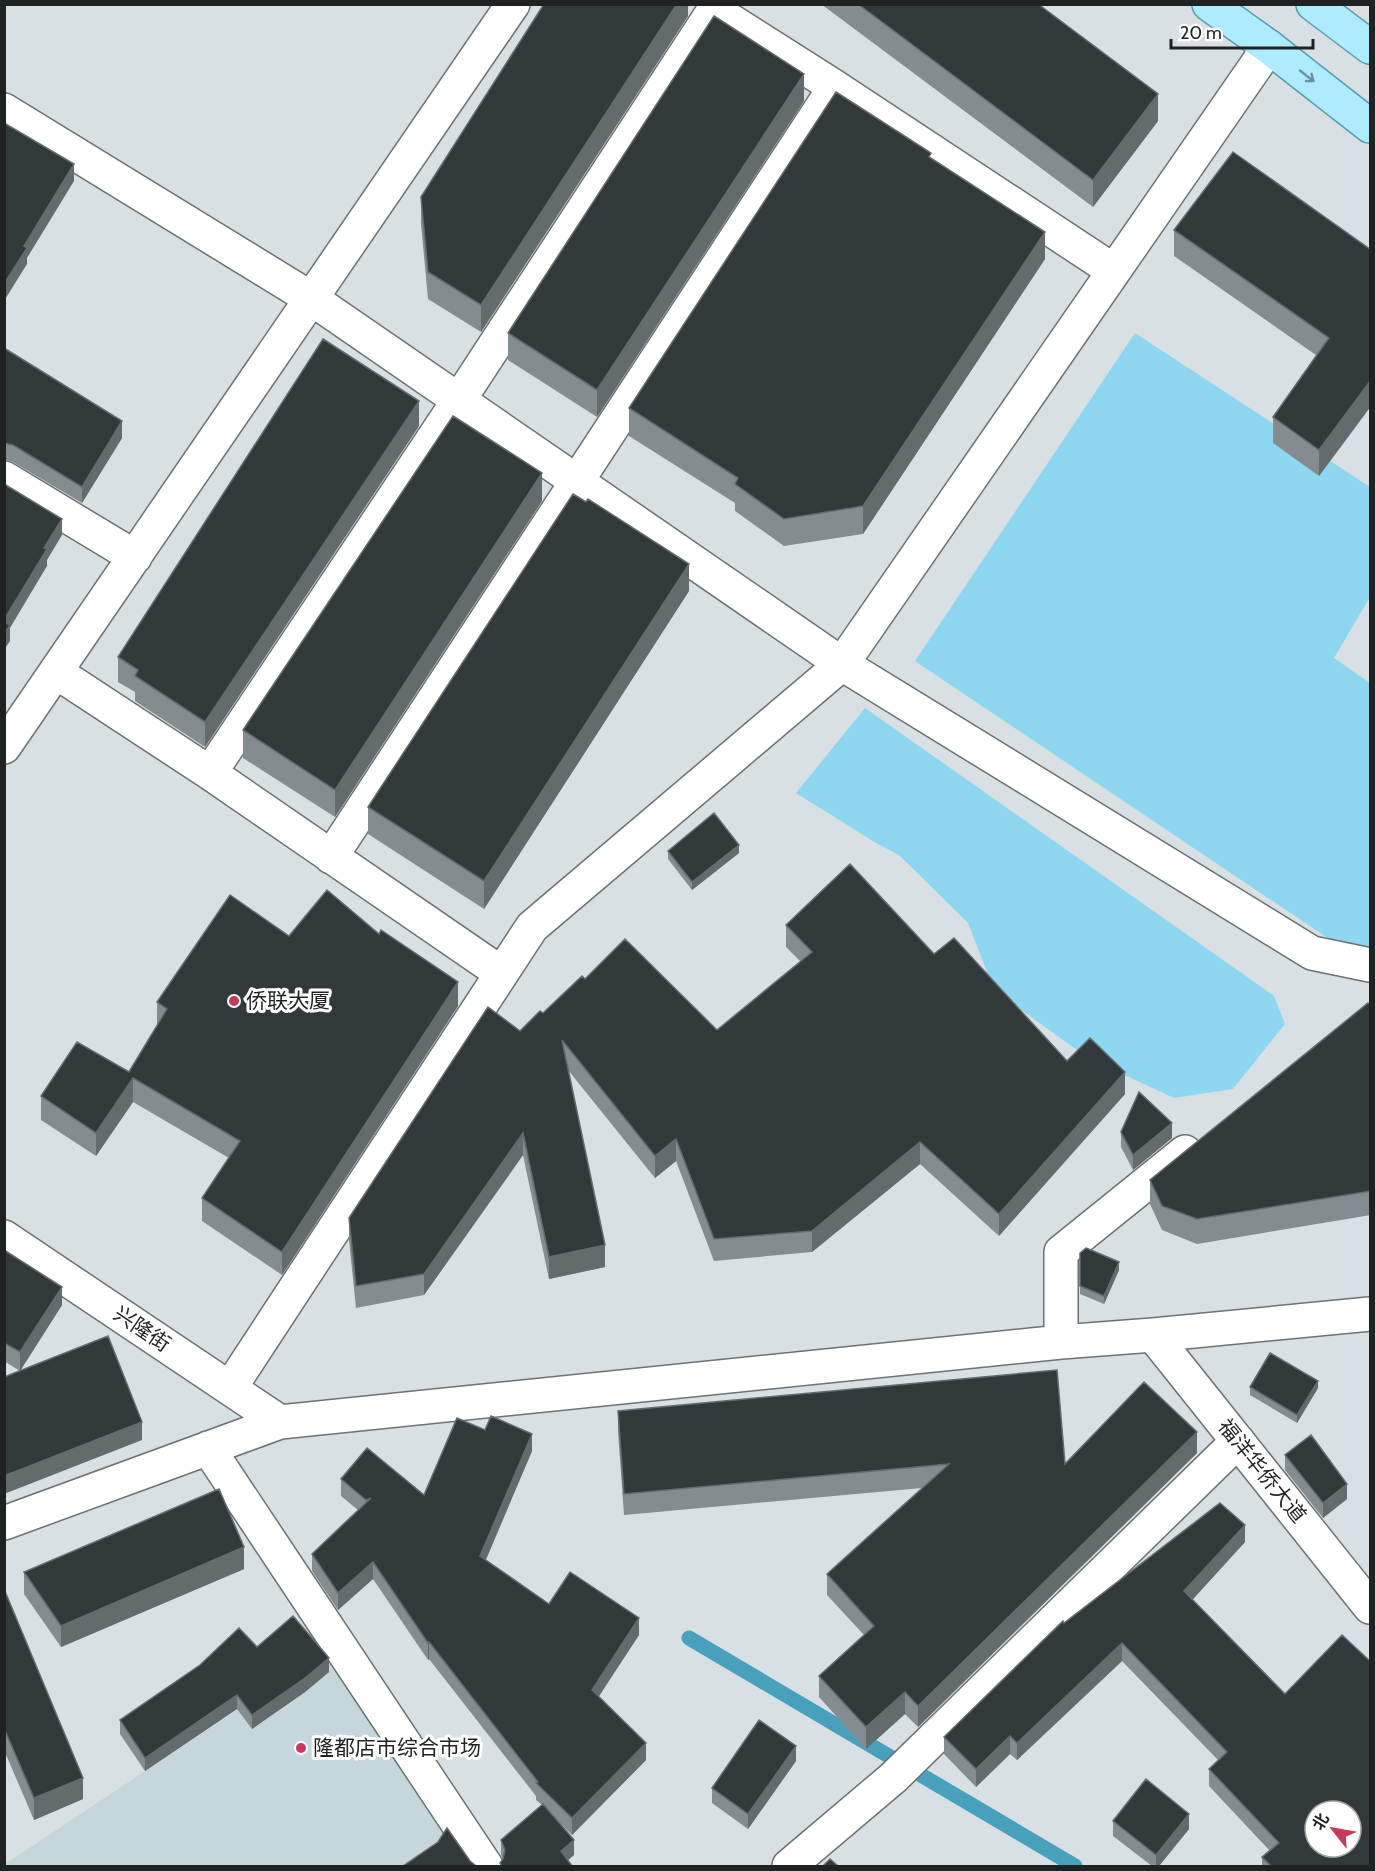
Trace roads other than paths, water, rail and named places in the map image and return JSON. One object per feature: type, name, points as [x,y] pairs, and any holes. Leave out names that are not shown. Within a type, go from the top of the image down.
[{"type":"main road","points":[[1209,4],[1371,126]]},
{"type":"main road","points":[[1313,4],[1371,47]]},
{"type":"street","points":[[4,747],[513,4]]},
{"type":"street","points":[[210,773],[459,400],[714,10],[1114,271]]},
{"type":"street","points":[[230,1388],[532,927],[842,664],[1269,47]]},
{"type":"street","points":[[331,856],[835,87]]},
{"type":"street","points":[[4,110],[312,299],[842,664],[1312,953],[1371,965]]},
{"type":"street","points":[[4,478],[135,557]]},
{"type":"street","points":[[56,672],[210,773],[501,973]]},
{"type":"street","points":[[1061,1342],[1060,1252],[1207,1134]]},
{"type":"street","name":"兴隆街","points":[[4,1237],[280,1422]]},
{"type":"street","points":[[4,1523],[280,1422],[1061,1342],[1371,1314]]},
{"type":"street","name":"福洋华侨大道","points":[[1154,1335],[1371,1607]]},
{"type":"street","points":[[789,1866],[893,1778],[1238,1441]]},
{"type":"street","points":[[208,1448],[486,1866]]},
{"type":"waterway","points":[[689,1638],[1075,1866]]},
{"type":"place","name":"侨联大厦","points":[[234,1001]]},
{"type":"place","name":"隆都店市综合市场","points":[[301,1748]]}]
